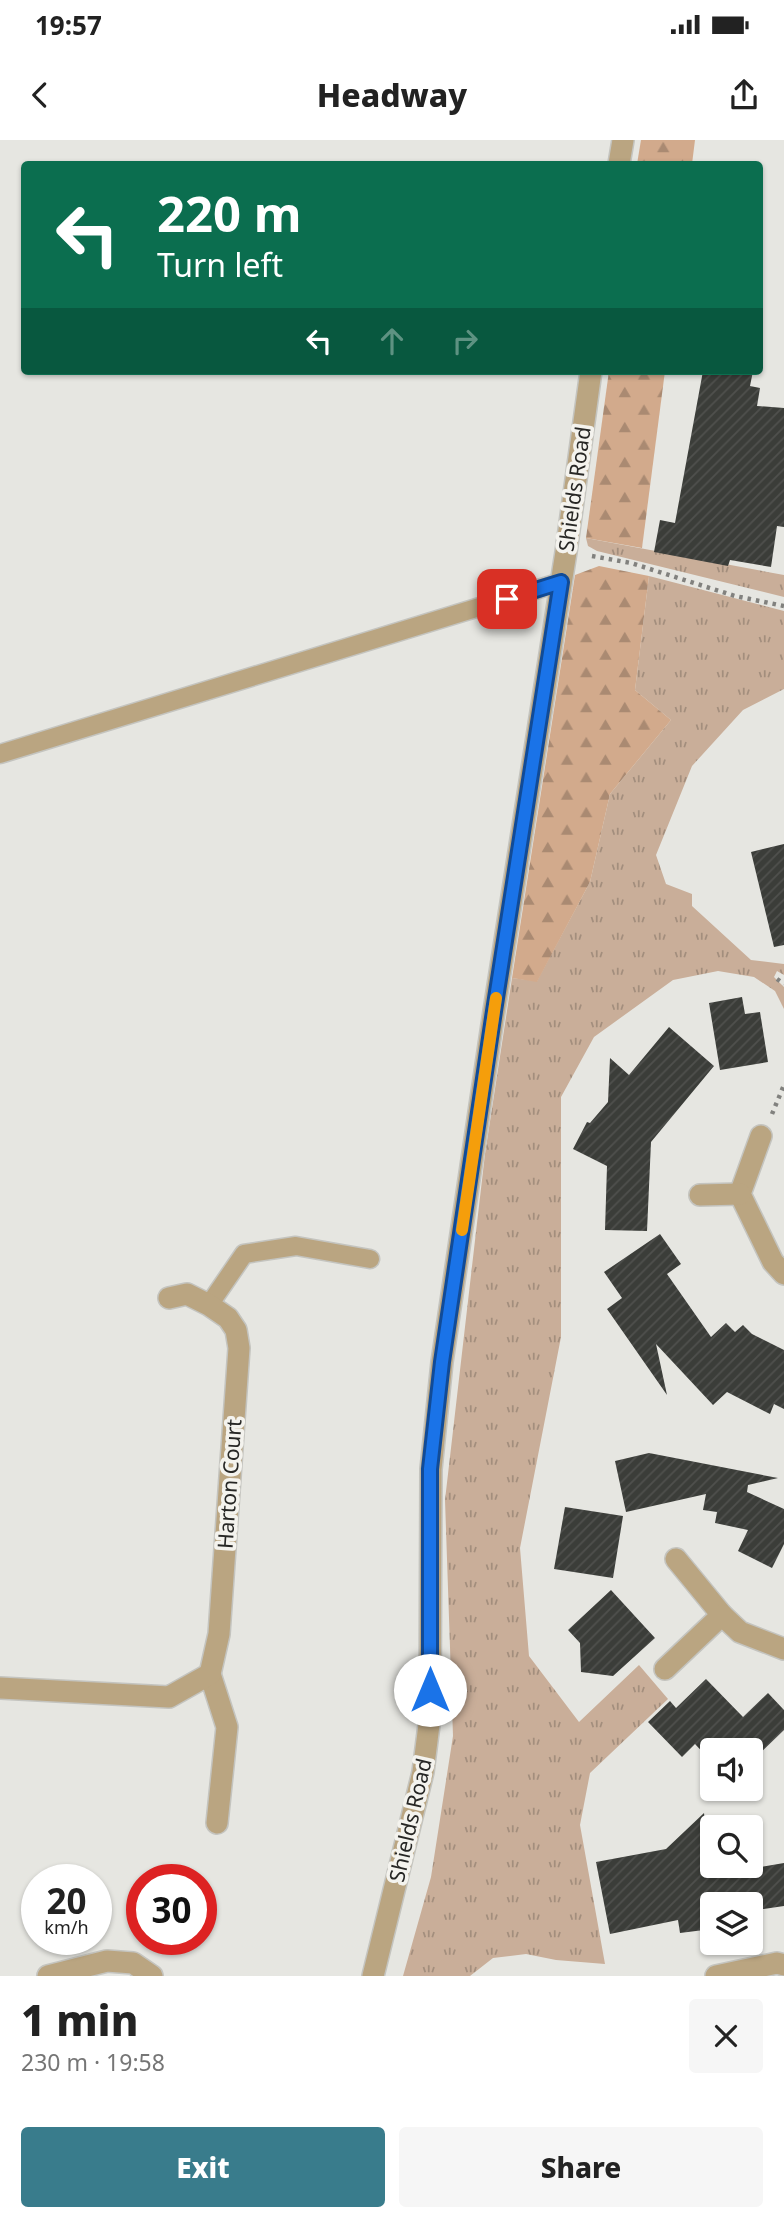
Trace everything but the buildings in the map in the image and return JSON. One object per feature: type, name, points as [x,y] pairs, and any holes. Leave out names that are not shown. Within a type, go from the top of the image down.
[{"type":"street","points":[[620,161],[623,140]]},
{"type":"street","name":"Shields Road","points":[[373,1976],[423,1772],[430,1717],[430,1469],[442,1362],[566,552],[590,375]]},
{"type":"street","points":[[761,1136],[740,1194],[773,1262],[784,1274]]},
{"type":"street","points":[[700,1195],[740,1194]]},
{"type":"street","name":"Harton Court","points":[[169,1298],[187,1294],[228,1318],[236,1330],[239,1348],[219,1634],[210,1674]]},
{"type":"street","points":[[676,1559],[722,1615],[740,1632],[784,1648]]},
{"type":"street","points":[[666,1668],[722,1615]]},
{"type":"street","points":[[0,1688],[169,1697],[210,1674],[227,1727],[217,1824]]},
{"type":"street","points":[[48,1976],[107,1961],[133,1963],[152,1976]]},
{"type":"street","points":[[716,1976],[777,1963],[784,1965]]},
{"type":"lane","points":[[0,754],[561,582]]},
{"type":"lane","points":[[209,1305],[244,1254],[296,1246],[370,1259]]},
{"type":"path","points":[[566,552],[631,563],[735,596],[784,606]]},
{"type":"path","points":[[777,979],[784,984]]},
{"type":"green space","points":[[641,140],[695,140],[692,161],[638,161]]},
{"type":"green space","points":[[608,375],[664,375],[642,548],[586,538]]},
{"type":"green space","points":[[586,538],[784,575],[784,597],[597,551],[588,546]]},
{"type":"green space","points":[[599,566],[649,576],[635,690],[671,720],[610,794],[590,882],[537,982],[512,978],[575,575]]},
{"type":"green space","points":[[649,576],[784,611],[784,689],[743,710],[692,766],[656,855],[666,884],[692,894],[692,906],[751,960],[784,964],[784,975],[777,971],[774,977],[784,987],[784,1009],[775,991],[754,977],[718,971],[673,980],[594,1037],[561,1097],[561,1337],[520,1548],[529,1656],[579,1722],[639,1665],[668,1699],[590,1773],[580,1825],[605,1964],[556,1960],[526,1954],[493,1958],[470,1976],[403,1976],[431,1877],[453,1736],[445,1500],[485,1154],[512,978],[537,981],[590,882],[610,794],[671,720],[635,690]]},
{"type":"slow traffic","points":[[462,1230],[496,998]]},
{"type":"route","points":[[430,1690],[430,1469],[442,1362],[561,582],[507,599]]}]
